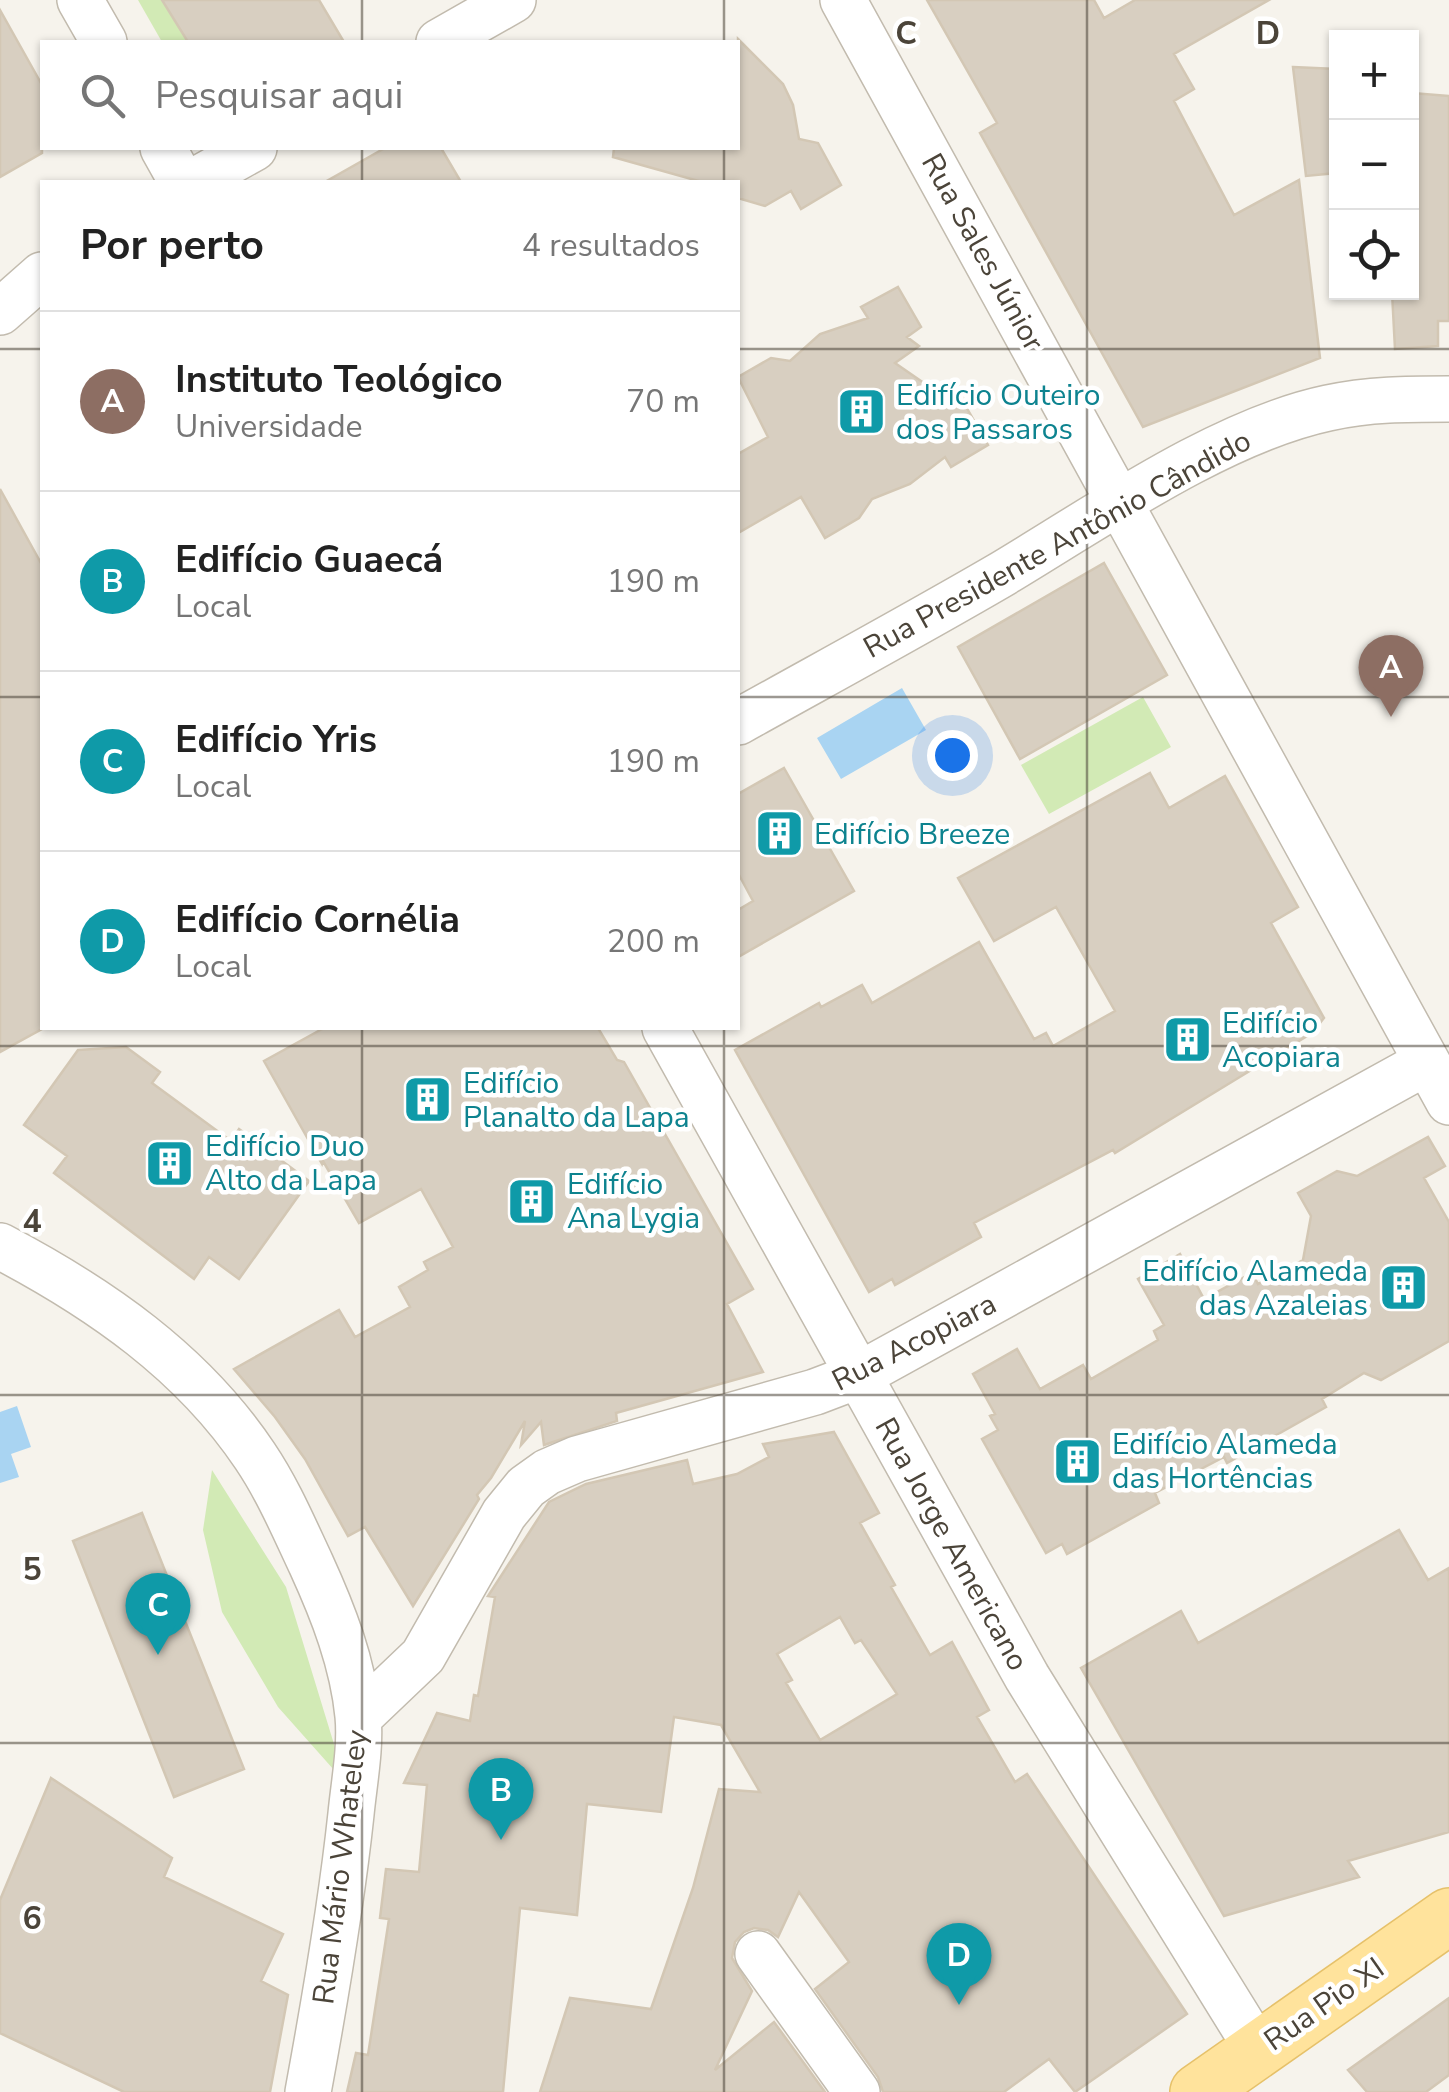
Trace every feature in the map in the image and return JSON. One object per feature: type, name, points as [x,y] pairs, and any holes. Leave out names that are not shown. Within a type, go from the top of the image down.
[{"type":"main road","name":"Rua Pio XI","points":[[1198,2092],[1449,1916]]},
{"type":"street","points":[[80,0],[103,40]]},
{"type":"street","points":[[443,40],[513,0]]},
{"type":"street","name":"Rua Sales Júnior","points":[[844,0],[1427,1062]]},
{"type":"street","points":[[163,150],[181,180]]},
{"type":"street","points":[[197,180],[250,150]]},
{"type":"street","points":[[0,312],[40,276]]},
{"type":"street","name":"Rua Presidente Antônio Cândido","points":[[740,721],[958,600],[1198,459],[1277,422],[1325,408],[1379,399],[1449,399]]},
{"type":"street","name":"Rua Jorge Americano","points":[[665,1030],[1027,1677],[1258,2050]]},
{"type":"street","points":[[1427,1062],[1449,1102]]},
{"type":"street","name":"Rua Acopiara","points":[[359,1717],[423,1656],[504,1514],[526,1487],[547,1472],[858,1376],[1427,1062]]},
{"type":"street","name":"Rua Mário Whateley","points":[[0,1246],[107,1308],[168,1356],[218,1406],[256,1457],[287,1513],[343,1642],[359,1717],[343,1890],[308,2092]]},
{"type":"street","points":[[758,1954],[857,2092]]},
{"type":"green space","points":[[138,0],[170,0],[165,4],[187,40],[161,40]]},
{"type":"green space","points":[[1143,697],[1171,747],[1049,814],[1021,765]]},
{"type":"green space","points":[[212,1470],[286,1587],[337,1754],[334,1770],[278,1707],[222,1612],[203,1530]]},
{"type":"water","points":[[902,688],[926,730],[841,779],[817,738]]},
{"type":"water","points":[[17,1406],[31,1447],[11,1454],[19,1477],[0,1483],[0,1412]]},
{"type":"building","points":[[162,0],[319,0],[343,40],[187,40]]},
{"type":"building","points":[[927,0],[1094,0],[1104,18],[1135,0],[1269,0],[1174,54],[1194,89],[1174,101],[1234,215],[1299,180],[1320,358],[1143,427],[980,133],[997,123]]},
{"type":"building","points":[[0,10],[40,81],[42,153],[0,177]]},
{"type":"building","points":[[740,41],[783,84],[793,105],[799,139],[818,143],[841,185],[801,209],[791,191],[765,206],[740,199],[740,180],[695,180],[613,157],[614,150],[740,150]]},
{"type":"building","points":[[1293,67],[1329,69],[1329,174],[1306,176]]},
{"type":"building","points":[[1419,94],[1449,96],[1449,321],[1438,321],[1438,346],[1395,349],[1392,300],[1419,300]]},
{"type":"building","points":[[381,150],[442,150],[460,180],[329,180]]},
{"type":"building","name":"Edifício Outeiro dos Passaros","points":[[898,287],[921,327],[907,337],[919,346],[895,363],[960,408],[965,405],[988,445],[951,467],[945,457],[910,484],[872,499],[859,518],[825,538],[801,497],[740,532],[740,453],[768,437],[740,376],[771,358],[790,361],[820,334],[868,318],[861,307]]},
{"type":"building","points":[[0,489],[40,561],[40,1030],[0,1052]]},
{"type":"building","points":[[1104,563],[1167,675],[1020,759],[958,647]]},
{"type":"building","name":"Edifício Breeze","points":[[784,768],[854,891],[740,956],[740,909],[753,901],[740,877],[740,793]]},
{"type":"building","points":[[1150,773],[1169,808],[1225,776],[1298,907],[1271,923],[1324,1018],[1312,1033],[1115,1153],[1113,1150],[974,1223],[981,1237],[895,1285],[892,1279],[869,1292],[735,1050],[819,1003],[821,1007],[862,985],[872,1003],[979,942],[1034,1039],[1046,1033],[1053,1046],[1115,1011],[1056,907],[994,941],[958,878]]},
{"type":"building","points":[[320,1030],[599,1030],[617,1060],[624,1062],[753,1289],[727,1304],[763,1372],[616,1413],[617,1421],[544,1445],[541,1422],[521,1445],[525,1421],[413,1606],[365,1527],[348,1536],[305,1459],[234,1369],[339,1310],[355,1337],[410,1307],[399,1287],[428,1270],[424,1262],[453,1247],[421,1189],[359,1223],[264,1061]]},
{"type":"building","name":"Edifício Duo Alto da Lapa","points":[[126,1047],[160,1072],[152,1083],[231,1141],[239,1129],[309,1181],[239,1279],[209,1257],[194,1279],[54,1173],[67,1156],[24,1125],[78,1050]]},
{"type":"building","points":[[1428,1137],[1445,1166],[1424,1178],[1449,1222],[1449,1341],[1381,1380],[1364,1373],[1322,1399],[1326,1407],[1227,1463],[1224,1457],[1155,1493],[1159,1503],[1067,1554],[1062,1544],[1046,1553],[982,1439],[998,1430],[990,1416],[995,1414],[973,1374],[1017,1349],[1040,1389],[1083,1365],[1091,1379],[1158,1340],[1154,1331],[1164,1325],[1138,1279],[1180,1254],[1204,1299],[1252,1273],[1258,1284],[1303,1260],[1311,1216],[1298,1193],[1337,1171],[1357,1176]]},
{"type":"building","points":[[834,1432],[879,1513],[860,1523],[930,1655],[952,1642],[989,1710],[977,1717],[1015,1782],[1027,1774],[1187,2014],[1075,2092],[1049,2059],[1004,2092],[883,2092],[878,2077],[815,1989],[849,1962],[799,1892],[778,1937],[768,1930],[754,1928],[735,1942],[732,1958],[752,1991],[715,2070],[774,2022],[825,2092],[540,2092],[570,1998],[651,2009],[693,1888],[719,1789],[760,1792],[721,1725],[674,1717],[661,1812],[587,1804],[577,1915],[520,1908],[503,2092],[347,2092],[356,2053],[368,2055],[389,1919],[380,1918],[386,1869],[419,1872],[427,1785],[404,1783],[437,1713],[470,1721],[495,1597],[488,1596],[549,1502],[586,1484],[687,1460],[693,1484],[737,1474],[769,1457],[763,1444]],"holes":[[[840,1617],[855,1643],[861,1640],[897,1694],[820,1740],[786,1683],[792,1680],[777,1654]]]},
{"type":"building","points":[[142,1513],[244,1769],[174,1797],[73,1541]]},
{"type":"building","points":[[1399,1530],[1428,1580],[1449,1568],[1449,1832],[1348,1861],[1359,1877],[1224,1916],[1081,1668],[1181,1611],[1198,1643]]},
{"type":"building","points":[[51,1778],[172,1858],[164,1877],[283,1934],[261,1981],[288,1995],[270,2092],[124,2092],[0,2033],[0,1900]]},
{"type":"building","points":[[1449,1998],[1449,2075],[1426,2092],[1367,2092],[1348,2070]]},
{"type":"place","name":"Edifício Outeiro dos Passaros","points":[[861,412]]},
{"type":"place","name":"Instituto Teológico","points":[[1391,717]]},
{"type":"place","name":"Edifício Breeze","points":[[779,834]]},
{"type":"place","name":"Edifício Acopiara","points":[[1187,1040]]},
{"type":"place","name":"Edifício Planalto da Lapa","points":[[428,1100]]},
{"type":"place","name":"Edifício Duo Alto da Lapa","points":[[170,1163]]},
{"type":"place","name":"Edifício Ana Lygia","points":[[532,1201]]},
{"type":"place","name":"Edifício Alameda das Azaleias","points":[[1403,1288]]},
{"type":"place","name":"Edifício Alameda das Hortências","points":[[1077,1461]]},
{"type":"place","name":"Edifício Yris","points":[[158,1655]]},
{"type":"place","name":"Edifício Guaecá","points":[[501,1840]]},
{"type":"place","name":"Edifício Cornélia","points":[[959,2005]]}]
